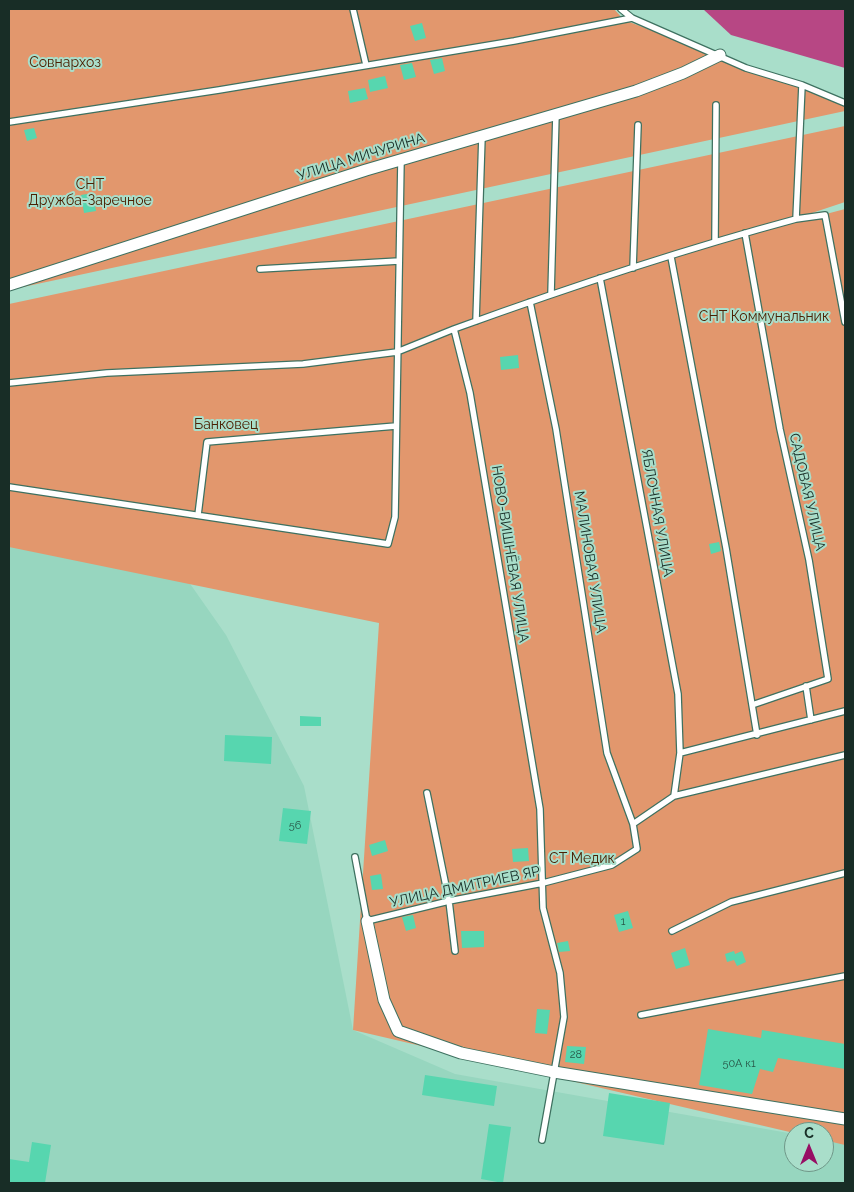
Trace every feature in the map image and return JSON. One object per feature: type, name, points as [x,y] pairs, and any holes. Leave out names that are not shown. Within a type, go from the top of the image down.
[{"type":"street","name":"УЛИЦА МИЧУРИНА","points":[[9,285],[401,160],[636,91],[720,56]]},
{"type":"street","points":[[367,922],[384,1000],[398,1031],[461,1053],[554,1072],[845,1119]]},
{"type":"lane","points":[[353,9],[366,65]]},
{"type":"lane","points":[[620,9],[632,18],[746,68],[802,85],[845,103]]},
{"type":"lane","points":[[9,122],[514,41],[632,18]]},
{"type":"lane","points":[[796,219],[802,85]]},
{"type":"lane","points":[[715,241],[716,105]]},
{"type":"lane","points":[[551,294],[556,114]]},
{"type":"lane","points":[[633,268],[638,124]]},
{"type":"lane","points":[[476,321],[482,136]]},
{"type":"lane","points":[[9,487],[331,537],[388,544],[395,517],[401,160]]},
{"type":"lane","points":[[9,383],[107,373],[302,364],[397,352],[551,294],[715,241],[796,219],[824,215],[845,322]]},
{"type":"lane","name":"САДОВАЯ УЛИЦА","points":[[745,233],[776,410],[809,560],[828,679],[752,705]]},
{"type":"lane","points":[[671,256],[711,463],[757,735]]},
{"type":"lane","points":[[260,269],[399,261]]},
{"type":"lane","name":"ЯБЛОЧНАЯ УЛИЦА","points":[[600,278],[678,694],[680,753]]},
{"type":"lane","name":"МАЛИНОВАЯ УЛИЦА","points":[[530,302],[556,429],[607,753],[633,824]]},
{"type":"lane","name":"НОВО-ВИШНЁВАЯ УЛИЦА","points":[[454,329],[470,393],[540,809],[543,908],[560,973],[564,1017],[542,1140]]},
{"type":"lane","points":[[198,515],[207,442],[396,426]]},
{"type":"lane","points":[[806,686],[811,720]]},
{"type":"lane","points":[[674,796],[680,753],[757,735],[845,710]]},
{"type":"lane","points":[[633,824],[674,796],[845,755]]},
{"type":"lane","points":[[427,793],[449,901],[454,951]]},
{"type":"lane","name":"УЛИЦА ДМИТРИЕВ ЯР","points":[[367,922],[449,901],[543,883],[612,864],[637,849],[633,824]]},
{"type":"lane","points":[[355,857],[367,922]]},
{"type":"lane","points":[[672,931],[732,902],[845,873]]},
{"type":"lane","points":[[641,1015],[845,976]]},
{"type":"shaded area","points":[[703,9],[845,9],[845,68],[731,35]]},
{"type":"shaded area","points":[[9,507],[146,521],[226,635],[304,786],[353,1030],[455,1074],[784,1132],[784,1172],[834,1172],[834,1141],[845,1143],[845,1183],[9,1183]]},
{"type":"green space","name":"СНТ Дружба-Заречное","points":[[9,9],[614,9],[624,20],[845,103],[845,111],[9,290]]},
{"type":"green space","points":[[845,126],[845,202],[743,236],[845,209],[845,1145],[834,1142],[834,1122],[784,1122],[784,1131],[353,1030],[379,623],[9,547],[9,304]]},
{"type":"building","points":[[422,23],[426,38],[415,41],[410,26]]},
{"type":"building","points":[[442,58],[445,71],[434,74],[430,60]]},
{"type":"building","points":[[412,63],[416,77],[404,80],[400,65]]},
{"type":"building","points":[[385,76],[388,88],[370,92],[368,80]]},
{"type":"building","points":[[365,88],[368,99],[350,103],[348,91]]},
{"type":"building","points":[[34,128],[37,138],[27,141],[24,130]]},
{"type":"building","points":[[93,193],[96,211],[84,213],[81,195]]},
{"type":"building","points":[[518,355],[519,368],[501,370],[500,357]]},
{"type":"building","points":[[719,542],[721,551],[711,554],[709,544]]},
{"type":"building","points":[[300,716],[321,717],[321,726],[300,726]]},
{"type":"building","points":[[225,735],[272,737],[271,764],[224,761]]},
{"type":"building","points":[[283,808],[311,811],[307,844],[279,841]]},
{"type":"building","points":[[385,840],[388,851],[372,856],[369,845]]},
{"type":"building","points":[[528,848],[529,861],[513,862],[512,849]]},
{"type":"building","points":[[381,874],[383,889],[372,890],[370,876]]},
{"type":"building","points":[[628,911],[633,928],[619,932],[614,915]]},
{"type":"building","points":[[413,915],[416,928],[406,931],[402,917]]},
{"type":"building","points":[[461,931],[484,931],[484,947],[462,948]]},
{"type":"building","points":[[568,941],[570,951],[559,952],[557,943]]},
{"type":"building","points":[[685,948],[690,965],[676,969],[671,953]]},
{"type":"building","points":[[734,951],[735,954],[742,951],[746,962],[737,966],[734,960],[727,962],[725,954]]},
{"type":"building","points":[[537,1009],[550,1010],[547,1034],[535,1033]]},
{"type":"building","points":[[708,1029],[761,1038],[762,1030],[845,1044],[845,1069],[778,1058],[773,1072],[760,1069],[752,1094],[699,1085]]},
{"type":"building","points":[[567,1046],[586,1047],[584,1064],[565,1062]]},
{"type":"building","points":[[425,1075],[497,1086],[494,1106],[422,1095]]},
{"type":"building","points":[[609,1093],[670,1103],[664,1145],[603,1136]]},
{"type":"building","points":[[489,1124],[511,1127],[503,1183],[481,1179]]},
{"type":"building","points":[[32,1142],[51,1145],[45,1183],[9,1183],[9,1159],[29,1162]]},
{"type":"park label","name":"Совнархоз","points":[[65,63]]},
{"type":"park label","name":"СНТ Коммунальник","points":[[764,317]]},
{"type":"park label","name":"Банковец","points":[[226,425]]},
{"type":"park label","name":"СТ Медик","points":[[582,859]]}]
